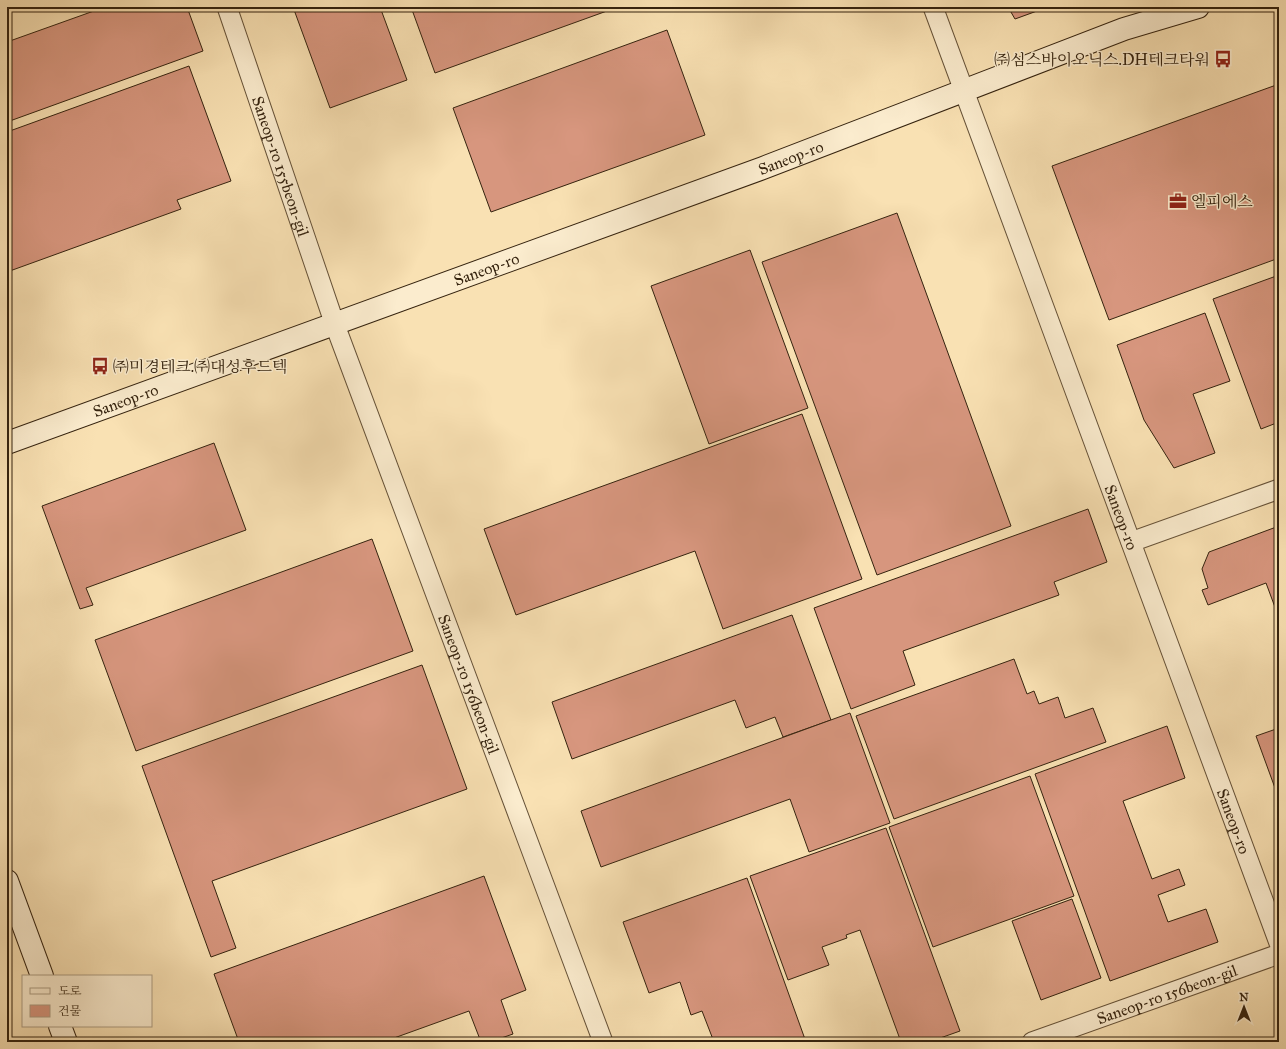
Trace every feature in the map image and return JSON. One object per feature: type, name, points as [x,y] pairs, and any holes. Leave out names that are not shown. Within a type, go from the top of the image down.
[{"type":"street","name":"Saneop-ro 155beon-gil","points":[[227,7],[335,325]]},
{"type":"street","name":"Saneop-ro","points":[[933,7],[1279,943]]},
{"type":"street","name":"Saneop-ro","points":[[7,443],[335,325],[763,168],[1124,29],[1198,7]]},
{"type":"street","name":"Saneop-ro 156beon-gil","points":[[335,325],[603,1042]]},
{"type":"street","points":[[1131,542],[1279,489]]},
{"type":"street","points":[[7,881],[42,975]]},
{"type":"street","name":"Saneop-ro 156beon-gil","points":[[1032,1042],[1279,954]]},
{"type":"street","points":[[60,1027],[66,1042]]},
{"type":"building","points":[[105,7],[187,7],[203,51],[7,122],[7,42]]},
{"type":"building","points":[[293,7],[380,7],[407,80],[330,108]]},
{"type":"building","points":[[411,7],[618,7],[435,73]]},
{"type":"building","points":[[1008,7],[1048,7],[1015,19]]},
{"type":"building","points":[[667,30],[705,135],[491,212],[453,108]]},
{"type":"building","points":[[189,66],[231,181],[177,200],[181,209],[7,272],[7,132]]},
{"type":"building","points":[[1279,84],[1279,258],[1109,320],[1052,166]]},
{"type":"building","points":[[897,213],[1011,526],[877,575],[762,262]]},
{"type":"building","points":[[750,250],[808,408],[709,444],[651,286]]},
{"type":"building","points":[[1279,275],[1279,422],[1261,429],[1213,299]]},
{"type":"building","points":[[1205,313],[1230,381],[1193,394],[1215,453],[1174,468],[1144,420],[1117,345]]},
{"type":"building","points":[[802,414],[862,579],[723,629],[695,551],[516,615],[484,529]]},
{"type":"building","points":[[214,443],[246,530],[86,588],[93,605],[80,609],[42,506]]},
{"type":"building","points":[[1088,509],[1107,562],[1054,582],[1059,595],[903,651],[915,685],[851,709],[814,608]]},
{"type":"building","points":[[1279,526],[1279,618],[1266,583],[1208,605],[1202,590],[1208,588],[1202,569],[1209,552]]},
{"type":"building","points":[[372,539],[413,651],[136,751],[95,640]]},
{"type":"building","points":[[792,615],[831,720],[783,737],[775,717],[746,728],[735,700],[572,759],[552,702]]},
{"type":"building","points":[[1014,659],[1027,694],[1034,691],[1039,704],[1058,697],[1065,718],[1093,708],[1106,742],[894,819],[856,716]]},
{"type":"building","points":[[422,665],[467,789],[212,881],[236,948],[211,957],[142,766]]},
{"type":"building","points":[[850,713],[890,823],[809,852],[790,799],[601,867],[581,811]]},
{"type":"building","points":[[1167,726],[1185,778],[1123,801],[1152,879],[1179,869],[1185,885],[1158,895],[1168,922],[1206,909],[1218,942],[1110,981],[1035,774]]},
{"type":"building","points":[[1279,728],[1279,799],[1256,736]]},
{"type":"building","points":[[1030,776],[1074,896],[933,947],[889,827]]},
{"type":"building","points":[[886,828],[960,1031],[929,1042],[901,1042],[860,930],[846,935],[847,938],[822,947],[829,965],[788,980],[750,876]]},
{"type":"building","points":[[484,876],[526,990],[501,1000],[513,1034],[490,1042],[481,1042],[469,1011],[383,1042],[239,1042],[214,974]]},
{"type":"building","points":[[747,878],[806,1042],[714,1042],[702,1011],[691,1015],[680,982],[649,993],[623,922]]},
{"type":"building","points":[[1072,899],[1101,978],[1041,1000],[1012,921]]},
{"type":"place","name":"㈜심스바이오닉스.DH테크타워","points":[[1223,59]]},
{"type":"place","name":"엘피에스","points":[[1178,201]]},
{"type":"place","name":"㈜미경테크.㈜대성후드텍","points":[[100,366]]}]
